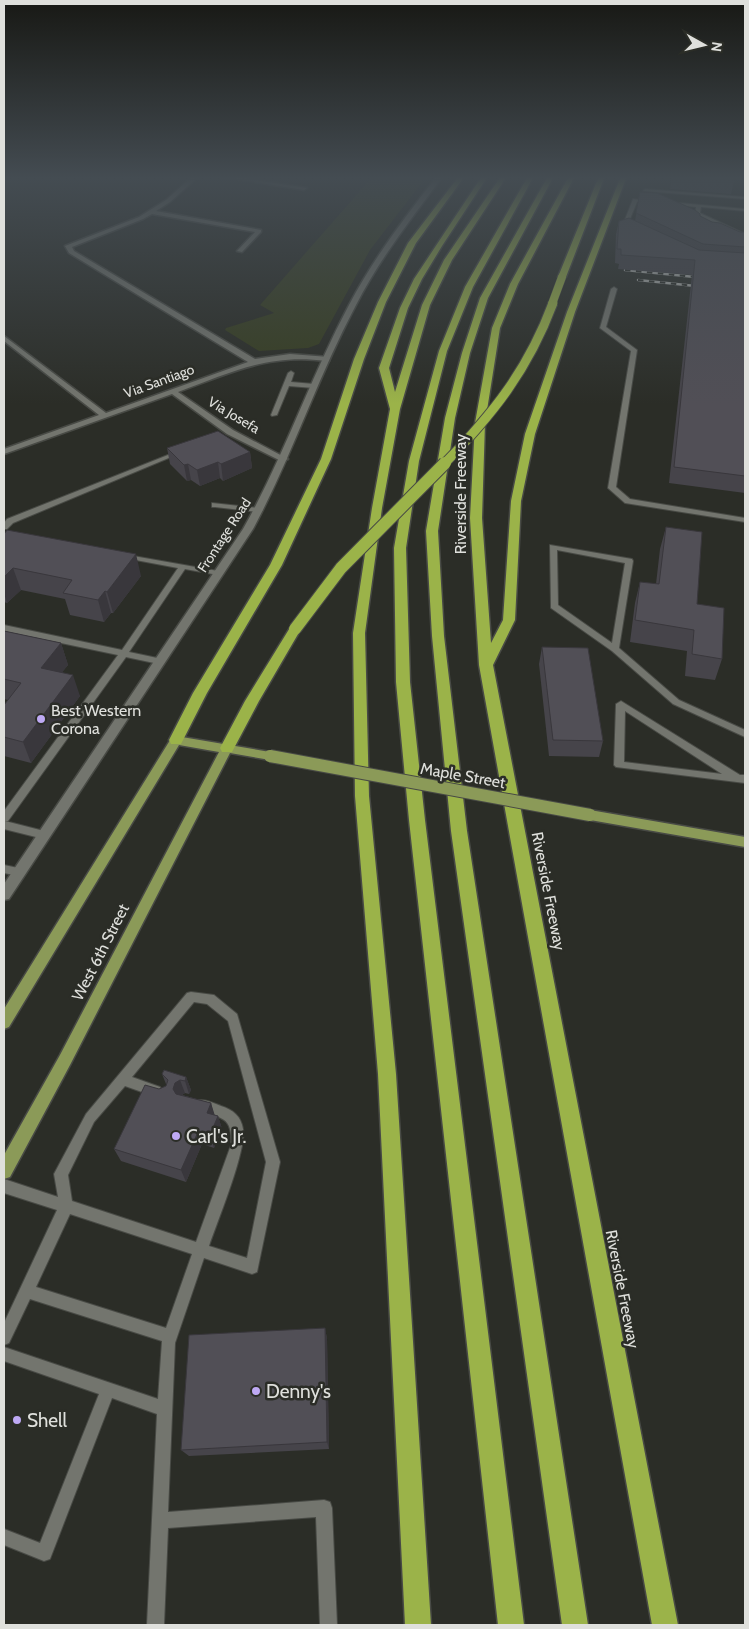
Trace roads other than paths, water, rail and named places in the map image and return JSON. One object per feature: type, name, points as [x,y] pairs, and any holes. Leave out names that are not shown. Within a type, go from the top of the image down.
[{"type":"highway","points":[[176,740],[200,693],[276,565],[326,460],[359,359],[382,302],[407,252]]},
{"type":"highway","points":[[395,409],[384,368],[404,308],[418,279],[434,252]]},
{"type":"highway","points":[[418,1625],[387,1074],[362,796],[359,633],[377,508],[395,409],[426,305],[453,252]]},
{"type":"highway","points":[[489,252],[469,287],[443,351],[414,461],[400,548],[403,682],[417,820],[511,1625]]},
{"type":"highway","points":[[509,252],[484,298],[466,353],[450,418],[432,531],[438,636],[459,831],[575,1625]]},
{"type":"highway","name":"Riverside Freeway","points":[[531,252],[514,284],[496,328],[480,422],[476,518],[486,665],[665,1625]]},
{"type":"highway","points":[[228,748],[252,701],[295,629],[317,597],[348,560],[474,432],[499,403],[524,367],[537,344],[572,252]]},
{"type":"highway","points":[[486,665],[508,620],[516,502],[530,434],[571,312],[594,252]]},
{"type":"main road","name":"Maple Street","points":[[176,740],[745,842]]},
{"type":"main road","points":[[4,1022],[176,740]]},
{"type":"main road","name":"West 6th Street","points":[[4,1171],[65,1060],[228,748]]},
{"type":"street","points":[[71,252],[254,362]]},
{"type":"street","name":"Frontage Road","points":[[4,895],[268,495],[326,359],[352,305],[383,252]]},
{"type":"street","points":[[4,338],[104,415]]},
{"type":"street","name":"Via Santiago","points":[[4,452],[267,358],[292,356],[326,359]]},
{"type":"street","name":"Via Josefa","points":[[172,391],[230,432],[284,458]]},
{"type":"lane","points":[[614,289],[603,328],[634,350],[612,488],[628,501],[745,520]]},
{"type":"lane","points":[[274,415],[291,373]]},
{"type":"lane","points":[[286,384],[314,386]]},
{"type":"lane","points":[[221,435],[230,432]]},
{"type":"lane","points":[[4,527],[10,521],[186,450]]},
{"type":"lane","points":[[215,505],[259,510]]},
{"type":"lane","points":[[4,532],[13,534]]},
{"type":"lane","points":[[615,649],[629,561],[552,547],[554,606],[615,649],[676,702],[745,734]]},
{"type":"lane","points":[[117,554],[218,573]]},
{"type":"lane","points":[[4,818],[124,653],[183,567]]},
{"type":"lane","points":[[4,628],[159,661]]},
{"type":"lane","points":[[621,704],[722,769],[742,779],[619,765],[621,704]]},
{"type":"lane","points":[[4,824],[44,835]]},
{"type":"lane","points":[[4,869],[19,872]]},
{"type":"lane","points":[[4,1186],[66,1207],[252,1267],[273,1162],[232,1018],[210,999],[191,997],[90,1118],[61,1174],[66,1207],[4,1338]]},
{"type":"lane","points":[[121,1079],[165,1094]]},
{"type":"lane","points":[[156,1625],[168,1343],[237,1145],[238,1132],[237,1124],[226,1113],[186,1101]]},
{"type":"lane","points":[[26,1291],[170,1336]]},
{"type":"lane","points":[[4,1354],[165,1409]]},
{"type":"lane","points":[[4,1537],[44,1553],[108,1390]]},
{"type":"lane","points":[[160,1520],[324,1508],[329,1625]]},
{"type":"railway","points":[[625,270],[705,278]]},
{"type":"railway","points":[[638,280],[705,287]]},
{"type":"place","name":"Best Western Corona","points":[[41,719]]},
{"type":"place","name":"Carl's Jr.","points":[[176,1136]]},
{"type":"place","name":"Denny's","points":[[256,1391]]},
{"type":"place","name":"Shell","points":[[17,1420]]}]
